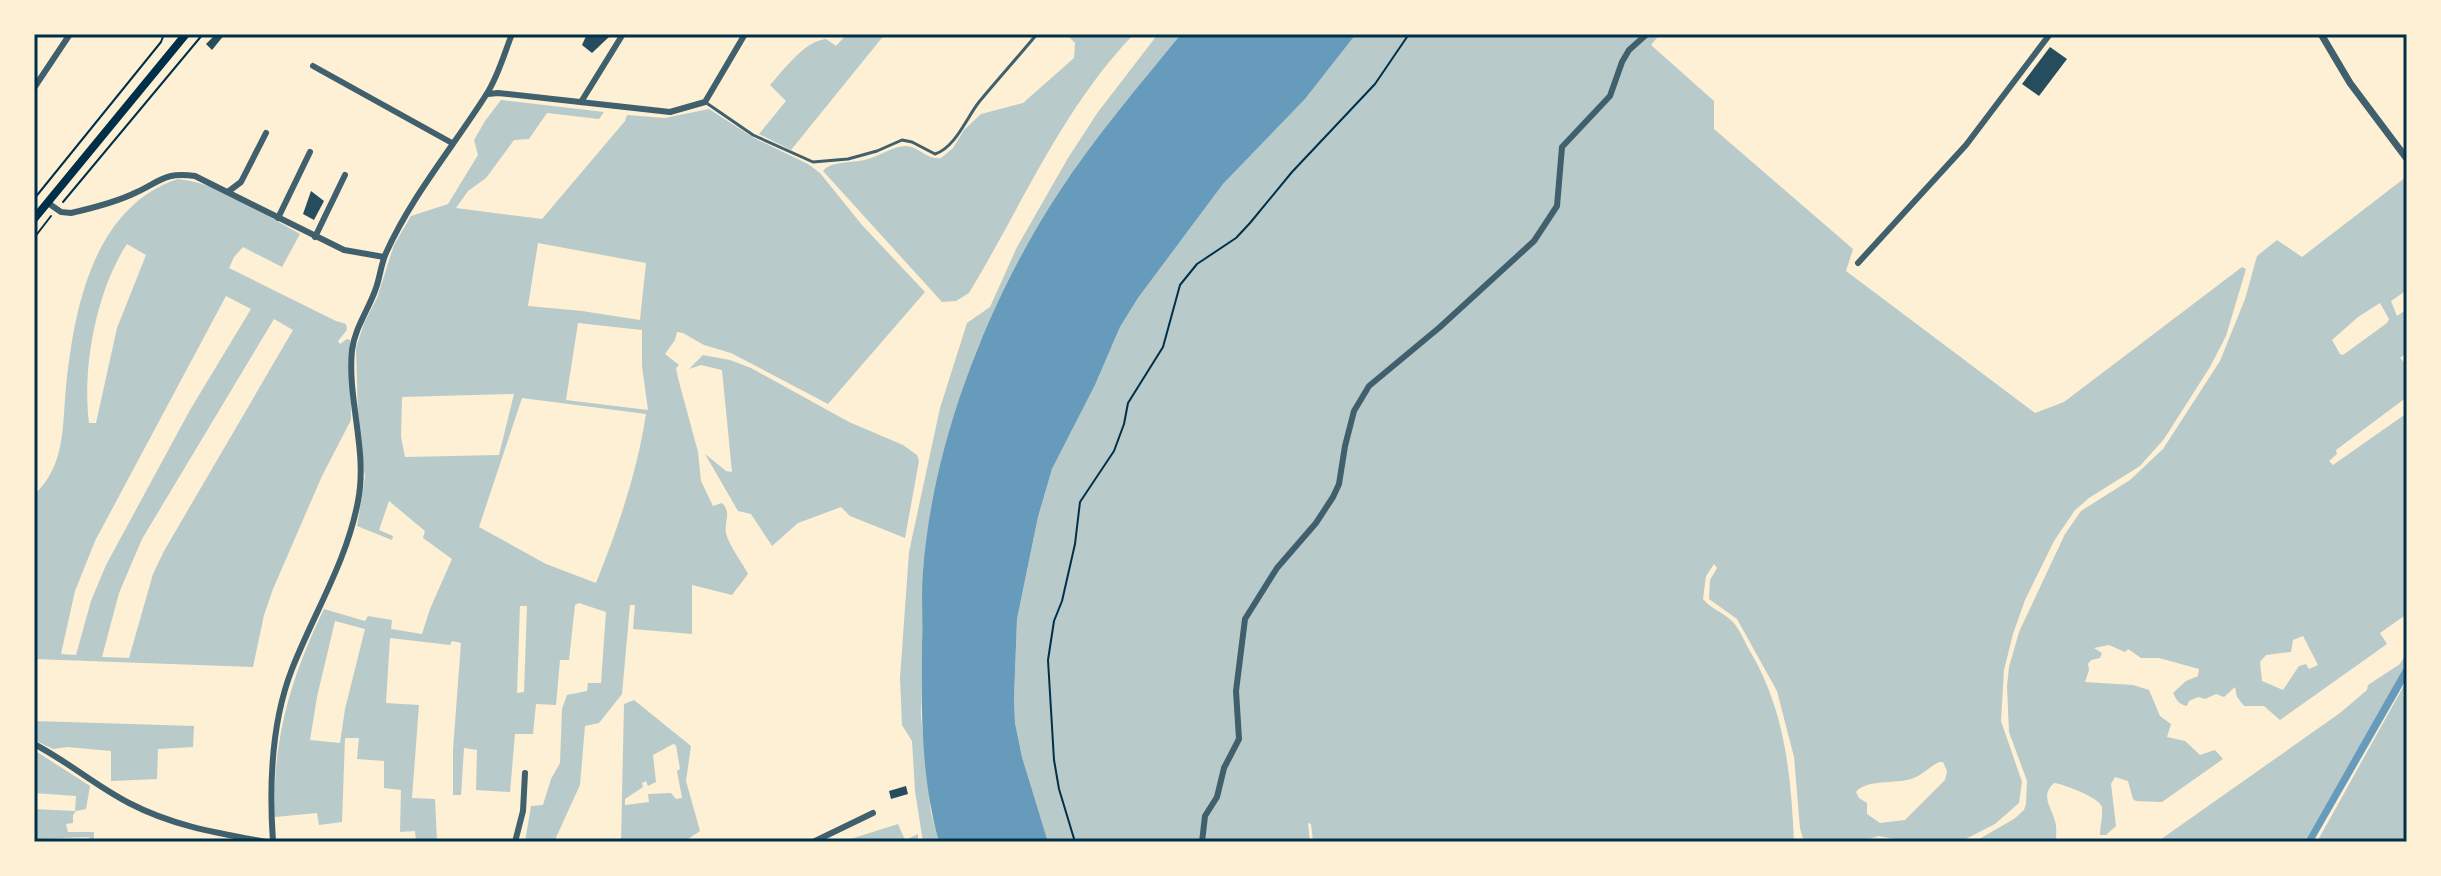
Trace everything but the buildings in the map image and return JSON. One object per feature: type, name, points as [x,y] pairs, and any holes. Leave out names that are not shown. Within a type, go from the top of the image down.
[{"type":"main road","points":[[34,219],[186,34]]},
{"type":"street","points":[[34,88],[70,34]]},
{"type":"street","points":[[273,842],[271,780],[283,698],[291,672],[332,582],[355,519],[359,496],[361,467],[354,413],[352,350],[360,322],[375,292],[384,257],[452,143],[488,94],[512,34]]},
{"type":"street","points":[[581,102],[623,34]]},
{"type":"street","points":[[488,94],[670,112],[705,102],[745,34]]},
{"type":"street","points":[[1202,842],[1205,816],[1217,797],[1224,768],[1239,739],[1236,691],[1245,619],[1277,568],[1316,523],[1333,497],[1339,484],[1354,411],[1369,386],[1440,327],[1534,241],[1557,206],[1562,147],[1585,119],[1610,96],[1629,50],[1647,34]]},
{"type":"street","points":[[1858,263],[1958,155],[2050,34]]},
{"type":"street","points":[[2321,34],[2350,83],[2407,159]]},
{"type":"street","points":[[313,66],[452,143]]},
{"type":"street","points":[[229,191],[241,182],[266,133]]},
{"type":"street","points":[[278,218],[310,152]]},
{"type":"street","points":[[48,203],[61,212],[71,213],[136,193],[164,177],[177,174],[195,176],[344,250],[384,257]]},
{"type":"street","points":[[315,237],[345,175]]},
{"type":"street","points":[[34,744],[97,785],[160,818],[205,832],[266,842]]},
{"type":"street","points":[[515,842],[523,811],[525,773]]},
{"type":"street","points":[[813,842],[873,813]]},
{"type":"lane","points":[[705,102],[753,135],[813,162],[848,159],[902,140],[935,154],[941,153],[1037,34]]},
{"type":"path","points":[[34,199],[161,42],[164,34]]},
{"type":"path","points":[[62,203],[203,34]]},
{"type":"path","points":[[1075,842],[1054,760],[1048,660],[1054,621],[1062,601],[1075,544],[1080,502],[1114,451],[1128,403],[1163,347],[1180,285],[1197,264],[1236,238],[1250,223],[1263,204],[1375,84],[1409,34]]},
{"type":"path","points":[[34,238],[51,216]]},
{"type":"shaded area","points":[[847,34],[885,34],[791,150],[759,134],[786,101],[770,85],[810,45],[826,39],[836,46]]},
{"type":"shaded area","points":[[1066,34],[1134,34],[1064,125],[969,293],[956,301],[942,302],[823,171],[831,165],[870,159],[901,146],[941,158],[981,114],[1023,103],[1074,58],[1075,43]]},
{"type":"shaded area","points":[[1158,34],[1181,34],[1057,195],[978,347],[963,388],[930,521],[923,571],[921,716],[931,813],[939,842],[923,842],[915,791],[912,741],[902,725],[900,678],[909,552],[940,408],[967,323],[990,307],[1017,247],[1068,158],[1098,112]]},
{"type":"shaded area","points":[[1356,34],[1660,34],[1651,45],[1714,101],[1714,129],[1853,249],[1846,271],[2035,413],[2064,402],[2242,267],[2246,269],[2226,336],[2164,439],[2140,466],[2075,510],[2054,541],[2025,600],[2004,670],[2001,721],[2022,782],[2019,803],[1995,824],[1960,842],[1909,842],[1879,836],[1858,842],[1804,842],[1794,757],[1777,691],[1737,619],[1709,599],[1710,580],[1717,568],[1714,564],[1706,576],[1703,599],[1738,628],[1772,698],[1788,768],[1794,842],[1313,842],[1311,824],[1308,823],[1310,842],[1048,842],[1022,757],[1014,698],[1017,619],[1038,517],[1052,469],[1095,385],[1120,327],[1138,298],[1223,184],[1305,99]],"holes":[[[1943,762],[1947,771],[1945,780],[1905,820],[1880,823],[1867,814],[1867,803],[1856,792],[1861,788],[1874,783],[1911,779]]]},
{"type":"shaded area","points":[[501,100],[604,112],[599,119],[547,113],[529,139],[514,140],[486,178],[468,191],[456,208],[542,219],[627,115],[665,118],[709,109],[754,138],[820,173],[862,225],[925,292],[828,404],[731,353],[677,332],[665,354],[679,365],[676,368],[698,452],[701,481],[713,506],[722,503],[725,507],[728,538],[748,574],[732,595],[692,585],[692,634],[633,629],[635,605],[630,605],[622,694],[599,723],[585,726],[580,785],[554,842],[525,842],[531,806],[543,805],[560,763],[562,709],[567,695],[587,691],[588,683],[601,683],[606,612],[579,603],[575,605],[569,660],[560,660],[556,705],[536,704],[533,734],[515,734],[510,792],[476,790],[477,750],[464,748],[461,795],[453,795],[453,749],[461,643],[452,641],[450,645],[390,638],[386,703],[419,705],[412,798],[435,799],[437,842],[416,842],[415,831],[400,832],[401,790],[384,788],[384,761],[357,759],[359,738],[345,738],[342,822],[319,825],[317,813],[275,817],[280,735],[293,684],[324,609],[365,621],[368,616],[392,620],[391,629],[422,634],[452,559],[423,538],[425,531],[389,501],[379,530],[393,536],[392,540],[357,526],[365,477],[358,416],[356,348],[394,245],[411,216],[448,204],[478,155],[474,140]],"holes":[[[538,243],[646,263],[640,320],[528,306]],[[578,323],[642,330],[642,366],[648,410],[566,400]],[[514,394],[499,455],[405,457],[401,437],[402,397]],[[522,398],[646,414],[626,500],[596,583],[546,564],[479,527]],[[520,606],[527,606],[524,692],[517,693]],[[335,621],[365,629],[340,743],[310,740]]]},
{"type":"shaded area","points":[[2406,177],[2407,290],[2391,301],[2397,316],[2407,309],[2407,352],[2400,358],[2407,365],[2407,397],[2336,450],[2337,454],[2329,461],[2333,465],[2407,413],[2407,614],[2380,633],[2387,644],[2280,720],[2264,706],[2244,706],[2237,697],[2235,687],[2224,697],[2216,694],[2205,699],[2198,697],[2184,705],[2173,693],[2186,681],[2198,676],[2199,669],[2159,658],[2141,658],[2128,649],[2125,652],[2109,645],[2094,648],[2102,653],[2100,658],[2088,664],[2085,682],[2133,685],[2149,690],[2160,716],[2171,724],[2167,737],[2185,741],[2200,755],[2215,750],[2223,759],[2162,802],[2136,801],[2128,781],[2115,777],[2111,784],[2116,826],[2106,835],[2100,835],[2100,803],[2081,792],[2054,783],[2047,797],[2056,824],[2056,842],[1974,842],[2014,819],[2026,804],[2027,781],[2009,732],[2009,667],[2019,632],[2065,534],[2081,511],[2130,480],[2163,449],[2220,361],[2245,299],[2257,256],[2277,240],[2302,257]],"holes":[[[2380,303],[2389,319],[2387,323],[2343,355],[2340,354],[2332,340]],[[2303,636],[2318,665],[2309,669],[2306,664],[2299,666],[2283,690],[2262,681],[2260,662],[2266,655],[2291,652],[2293,640]]]},
{"type":"shaded area","points":[[178,179],[210,186],[300,234],[282,267],[243,247],[229,268],[346,324],[347,330],[338,341],[340,344],[350,340],[351,420],[322,476],[273,589],[253,667],[34,659],[34,495],[52,471],[57,458],[75,326],[93,264],[107,237],[126,212],[149,193]],"holes":[[[127,244],[146,255],[117,328],[96,423],[89,423],[88,378],[94,330],[107,284]],[[226,296],[251,309],[190,410],[106,565],[91,601],[76,655],[61,654],[75,591],[95,541]],[[274,319],[293,330],[164,551],[153,574],[129,658],[102,657],[119,593],[142,539]]]},
{"type":"shaded area","points":[[703,355],[751,368],[917,455],[919,461],[905,538],[850,516],[841,507],[798,523],[772,546],[751,514],[738,511],[705,454],[726,471],[732,472],[722,370],[701,365],[689,369]]},
{"type":"shaded area","points":[[2407,652],[2407,662],[2307,842],[2157,842],[2340,713],[2367,690],[2368,685],[2400,664]]},
{"type":"shaded area","points":[[2407,680],[2407,693],[2403,695],[2407,705],[2407,842],[2317,842]]},
{"type":"shaded area","points":[[634,700],[691,746],[686,781],[700,831],[688,839],[689,842],[621,842],[624,704]],"holes":[[[676,745],[682,798],[676,799],[671,793],[648,794],[649,802],[625,805],[625,799],[643,787],[642,783],[646,781],[648,786],[656,782],[653,755]]]},
{"type":"shaded area","points":[[34,721],[194,726],[193,747],[158,749],[157,779],[111,781],[111,751],[67,747],[53,749],[34,740]]},
{"type":"shaded area","points":[[34,750],[90,786],[86,809],[76,811],[73,823],[66,824],[68,832],[94,832],[94,842],[90,842],[89,837],[34,839],[34,809],[75,811],[76,796],[34,793]]},
{"type":"shaded area","points":[[898,824],[905,840],[918,834],[918,842],[841,842]]},
{"type":"water","points":[[1181,34],[1356,34],[1305,99],[1223,184],[1138,298],[1120,327],[1095,385],[1052,469],[1038,517],[1017,619],[1014,698],[1022,757],[1048,842],[939,842],[923,744],[922,589],[938,472],[952,423],[987,326],[1033,234],[1087,151]]},
{"type":"water","points":[[2407,662],[2407,678],[2313,842],[2305,842]]}]
